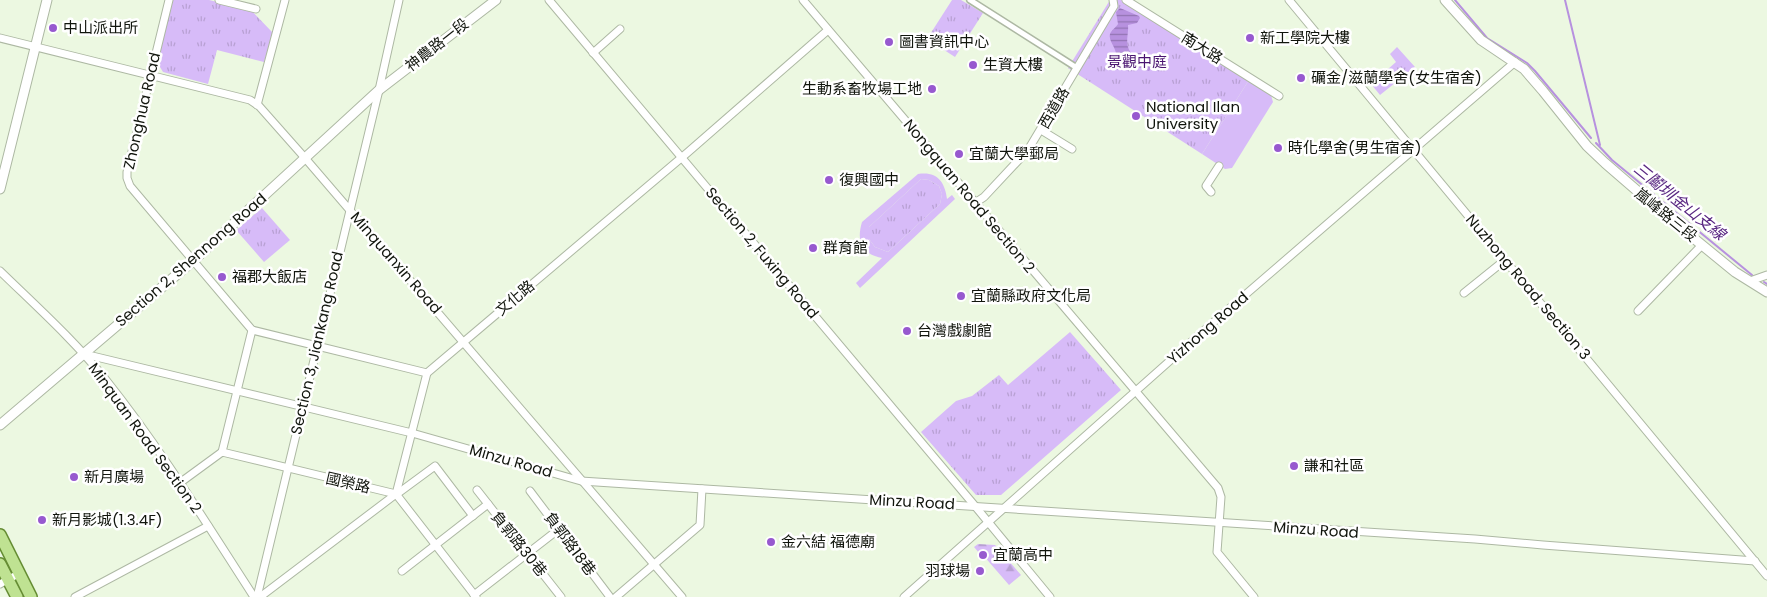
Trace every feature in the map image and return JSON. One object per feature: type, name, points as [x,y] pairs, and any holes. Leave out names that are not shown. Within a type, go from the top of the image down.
[{"type":"main road","points":[[0,535],[31,597]]},
{"type":"main road","points":[[0,564],[4,582],[16,597]]},
{"type":"street","points":[[0,190],[47,0]]},
{"type":"street","name":"Zhonghua Road","points":[[169,0],[126,178],[130,186],[194,260]]},
{"type":"street","points":[[219,0],[256,9]]},
{"type":"street","points":[[257,104],[285,0]]},
{"type":"street","name":"Section 3, Jiankang Road","points":[[257,597],[399,0]]},
{"type":"street","name":"神農路一段","points":[[379,90],[496,0]]},
{"type":"street","name":"Section 2, Fuxing Road","points":[[549,0],[1050,597]]},
{"type":"street","name":"Nongquan Road Section 2","points":[[803,0],[1218,488],[1221,497],[1217,554],[1254,597]]},
{"type":"street","points":[[970,0],[1077,68]]},
{"type":"street","name":"西道路","points":[[975,203],[984,197],[1028,150],[1114,6],[1113,0]]},
{"type":"street","name":"南大路","points":[[1126,0],[1279,96]]},
{"type":"street","name":"Nuzhong Road, Section 3","points":[[1289,0],[1767,576]]},
{"type":"street","name":"嵐峰路三段","points":[[1445,0],[1481,40],[1524,70],[1587,146],[1631,187],[1735,272],[1767,292]]},
{"type":"street","points":[[593,53],[620,29]]},
{"type":"street","name":"文化路","points":[[427,373],[681,158],[828,30]]},
{"type":"street","name":"Minquanxin Road","points":[[0,38],[250,100],[257,104],[682,597]]},
{"type":"street","name":"Yizhong Road","points":[[904,597],[1136,391],[1515,62]]},
{"type":"street","name":"Section 2, Shennong Road","points":[[0,425],[194,260],[379,90]]},
{"type":"street","points":[[1041,130],[1072,149]]},
{"type":"street","points":[[1212,192],[1206,186],[1218,166]]},
{"type":"street","points":[[1638,311],[1702,245]]},
{"type":"street","points":[[194,260],[252,330],[427,373],[396,494]]},
{"type":"street","points":[[1464,294],[1504,260]]},
{"type":"street","name":"Minquan Road Section 2","points":[[0,271],[84,354],[106,380],[181,482],[208,526],[257,597]]},
{"type":"street","points":[[1750,281],[1767,276]]},
{"type":"street","points":[[181,482],[222,452],[252,330]]},
{"type":"street","name":"Minzu Road","points":[[84,354],[412,433],[581,481],[1475,539],[1755,561]]},
{"type":"street","name":"國榮路","points":[[222,452],[396,494]]},
{"type":"street","points":[[257,597],[435,466],[473,516]]},
{"type":"street","points":[[616,597],[700,525],[702,489]]},
{"type":"street","name":"負郭路30巷","points":[[477,490],[561,597]]},
{"type":"street","name":"負郭路18巷","points":[[530,490],[610,597]]},
{"type":"street","points":[[396,494],[475,596],[559,529]]},
{"type":"street","points":[[402,571],[488,504]]},
{"type":"street","points":[[75,597],[208,526]]},
{"type":"street","points":[[4,582],[20,573]]},
{"type":"green space","points":[[171,0],[209,0],[251,10],[273,33],[264,62],[217,50],[208,84],[163,72],[157,62]]},
{"type":"green space","points":[[952,0],[961,0],[983,13],[955,57],[927,39]]},
{"type":"green space","name":"景觀中庭","points":[[1110,0],[1121,0],[1249,80],[1202,154],[1068,68]]},
{"type":"green space","points":[[1397,47],[1415,67],[1380,95],[1371,84],[1396,62],[1390,54]]},
{"type":"green space","points":[[1249,80],[1271,95],[1273,102],[1232,168],[1225,169],[1202,154]]},
{"type":"green space","points":[[918,174],[935,176],[942,183],[947,199],[952,195],[955,199],[860,288],[856,283],[882,258],[870,254],[862,246],[860,229],[862,222]],"holes":[[[921,179],[929,180],[939,186],[942,194],[940,204],[888,252],[875,247],[869,239],[869,227]]]},
{"type":"green space","points":[[921,179],[929,180],[939,186],[942,194],[940,204],[888,252],[875,247],[869,239],[869,227]]},
{"type":"green space","points":[[262,208],[290,240],[264,262],[236,230]]},
{"type":"green space","points":[[1070,332],[1121,390],[1001,495],[976,495],[921,432],[956,401],[972,396],[999,375],[1008,385]]},
{"type":"green space","points":[[978,544],[995,545],[1021,575],[1009,585],[974,547]]},
{"type":"shaded area","points":[[1120,8],[1140,18],[1137,23],[1128,25],[1128,46],[1131,53],[1143,53],[1152,67],[1149,71],[1126,63],[1118,70],[1113,69],[1109,65],[1111,59],[1116,54],[1110,34],[1118,24],[1116,12]]},
{"type":"waterway","name":"三鬮圳金山支線","points":[[1455,0],[1487,38],[1527,63],[1535,71],[1591,138]]},
{"type":"waterway","points":[[1565,0],[1600,145]]},
{"type":"waterway","name":"三鬮圳金山支線","points":[[1596,143],[1612,160],[1752,275]]},
{"type":"place","name":"中山派出所","points":[[53,28]]},
{"type":"place","name":"新工學院大樓","points":[[1250,38]]},
{"type":"place","name":"圖書資訊中心","points":[[889,42]]},
{"type":"place","name":"生資大樓","points":[[973,65]]},
{"type":"place","name":"礪金/滋蘭學舍(女生宿舍)","points":[[1301,78]]},
{"type":"place","name":"生動系畜牧場工地","points":[[932,89]]},
{"type":"place","name":"National Ilan University","points":[[1136,116]]},
{"type":"place","name":"時化學舍(男生宿舍)","points":[[1278,148]]},
{"type":"place","name":"宜蘭大學郵局","points":[[959,154]]},
{"type":"place","name":"復興國中","points":[[829,180]]},
{"type":"place","name":"群育館","points":[[813,248]]},
{"type":"place","name":"福郡大飯店","points":[[222,277]]},
{"type":"place","name":"宜蘭縣政府文化局","points":[[961,296]]},
{"type":"place","name":"台灣戲劇館","points":[[907,331]]},
{"type":"place","name":"謙和社區","points":[[1294,466]]},
{"type":"place","name":"新月廣場","points":[[74,477]]},
{"type":"place","name":"新月影城(1.3.4F)","points":[[42,520]]},
{"type":"place","name":"金六結 福德廟","points":[[771,542]]},
{"type":"place","name":"宜蘭高中","points":[[983,555]]},
{"type":"place","name":"羽球場","points":[[980,571]]}]
